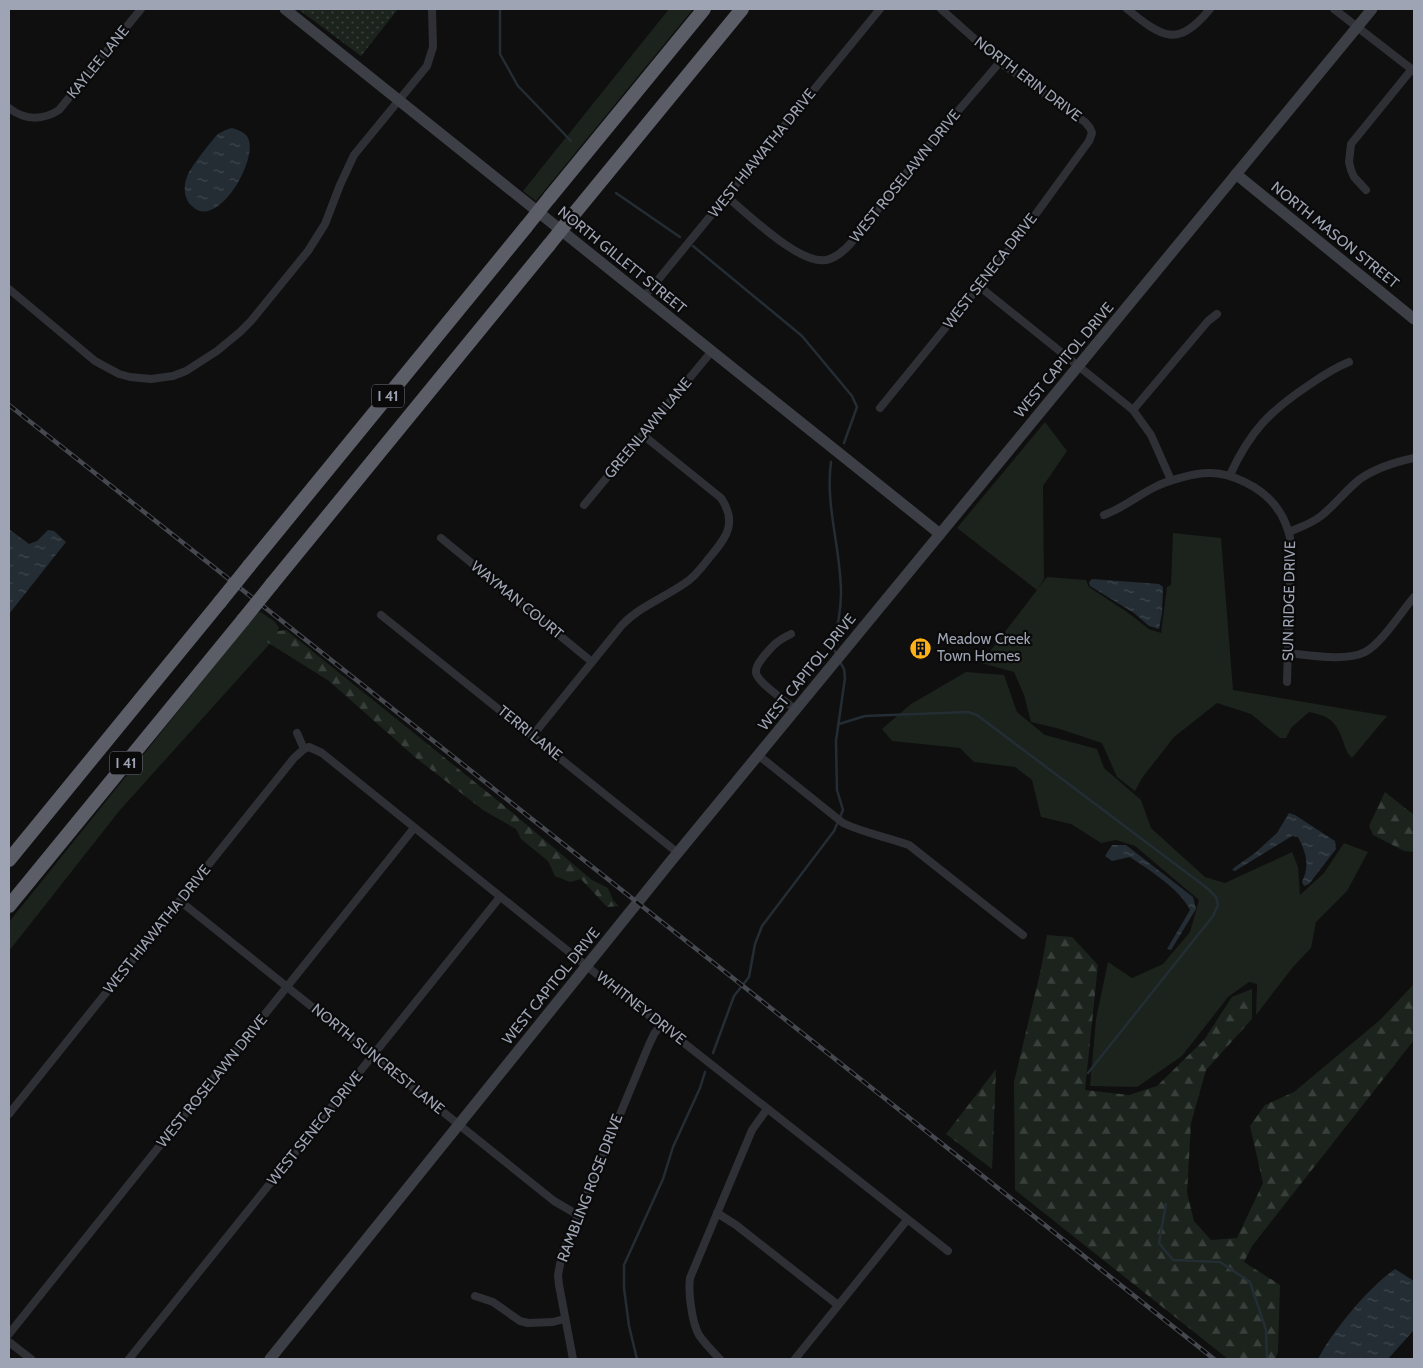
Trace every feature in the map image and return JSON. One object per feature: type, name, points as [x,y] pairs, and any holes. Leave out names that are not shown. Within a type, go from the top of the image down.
[{"type":"highway","name":"I 41","points":[[9,860],[704,9]]},
{"type":"highway","name":"I 41","points":[[9,906],[742,9]]},
{"type":"street","name":"KAYLEE LANE","points":[[9,108],[16,114],[27,118],[39,118],[53,114],[67,101],[142,9]]},
{"type":"street","name":"NORTH GILLETT STREET","points":[[285,9],[940,534]]},
{"type":"street","points":[[9,289],[95,361],[130,377],[151,379],[171,376],[186,371],[218,351],[240,332],[308,251],[324,224],[354,155],[423,72],[432,54],[434,40],[432,9]]},
{"type":"street","name":"WEST HIAWATHA DRIVE","points":[[644,297],[880,9]]},
{"type":"street","name":"NORTH ERIN DRIVE","points":[[941,9],[1000,62],[1085,122],[1092,130]]},
{"type":"street","points":[[1127,9],[1158,32],[1170,35],[1179,34],[1192,28],[1210,9]]},
{"type":"street","points":[[1334,9],[1413,70],[1351,144],[1349,162],[1351,170],[1354,177],[1366,190]]},
{"type":"street","name":"WEST CAPITOL DRIVE","points":[[270,1359],[678,852],[1372,9]]},
{"type":"street","name":"WEST ROSELAWN DRIVE","points":[[726,196],[800,255],[825,260],[839,254],[852,243],[928,146],[1000,62]]},
{"type":"street","name":"WEST SENECA DRIVE","points":[[880,408],[1017,240],[1089,141],[1092,136],[1092,130]]},
{"type":"street","name":"NORTH MASON STREET","points":[[1236,174],[1414,319]]},
{"type":"street","points":[[980,287],[1133,410],[1151,435],[1171,480]]},
{"type":"street","points":[[1133,410],[1208,321],[1217,314]]},
{"type":"street","name":"GREENLAWN LANE","points":[[584,505],[712,351]]},
{"type":"street","points":[[1230,475],[1247,442],[1267,416],[1281,404],[1334,368],[1349,362]]},
{"type":"street","points":[[533,735],[628,618],[696,574],[722,543],[729,525],[728,511],[721,498],[643,435]]},
{"type":"street","points":[[1289,532],[1309,524],[1320,517],[1353,485],[1369,474],[1387,465],[1414,458]]},
{"type":"street","name":"SUN RIDGE DRIVE","points":[[1104,515],[1121,509],[1152,488],[1171,480],[1197,473],[1230,475],[1240,479],[1271,500],[1283,517],[1289,532],[1292,557],[1287,682]]},
{"type":"street","name":"WAYMAN COURT","points":[[441,538],[592,662]]},
{"type":"street","points":[[1287,653],[1347,656],[1364,653],[1378,642],[1414,597]]},
{"type":"street","name":"TERRI LANE","points":[[380,615],[678,852]]},
{"type":"street","points":[[791,634],[777,641],[759,663],[756,668],[756,674],[796,710]]},
{"type":"street","points":[[297,733],[306,748]]},
{"type":"street","name":"WEST HIAWATHA DRIVE","points":[[9,1114],[294,758],[306,748]]},
{"type":"street","name":"WHITNEY DRIVE","points":[[306,748],[322,753],[500,897],[948,1252]]},
{"type":"street","points":[[758,755],[843,823],[854,828],[887,836],[909,845],[1023,934]]},
{"type":"street","name":"WEST ROSELAWN DRIVE","points":[[9,1334],[414,828]]},
{"type":"street","name":"WEST SENECA DRIVE","points":[[129,1359],[500,897]]},
{"type":"street","name":"NORTH SUNCREST LANE","points":[[180,901],[554,1201],[578,1214]]},
{"type":"street","name":"RAMBLING ROSE DRIVE","points":[[573,1359],[564,1319],[558,1275],[562,1254],[648,1047],[661,1025]]},
{"type":"street","points":[[720,1359],[697,1331],[689,1284],[693,1269],[752,1130],[767,1108]]},
{"type":"street","points":[[717,1213],[736,1224],[838,1305]]},
{"type":"street","points":[[795,1359],[908,1220]]},
{"type":"street","points":[[475,1296],[493,1302],[520,1321],[528,1324],[564,1319]]},
{"type":"street","points":[[9,1342],[31,1359]]},
{"type":"green space","points":[[298,9],[398,9],[361,56]]},
{"type":"green space","points":[[669,9],[693,9],[536,201],[523,191]]},
{"type":"green space","points":[[1045,422],[1067,451],[1043,486],[1044,579],[1038,588],[1047,577],[1086,580],[1089,587],[1149,629],[1161,633],[1167,587],[1171,585],[1173,533],[1221,538],[1233,690],[1387,716],[1352,758],[1346,750],[1338,729],[1331,720],[1322,715],[1309,712],[1291,728],[1286,738],[1280,738],[1251,714],[1217,703],[1174,737],[1142,778],[1135,791],[1117,777],[1102,743],[1060,729],[1031,722],[1024,695],[1014,672],[981,663],[1037,590],[957,528]]},
{"type":"green space","points":[[261,612],[275,622],[279,628],[275,638],[120,810],[9,951],[9,922],[257,613]]},
{"type":"green space","points":[[286,630],[502,804],[592,880],[608,888],[613,900],[619,906],[607,907],[581,879],[570,882],[555,876],[548,861],[521,839],[516,829],[483,810],[416,758],[329,681],[267,642],[272,632]]},
{"type":"green space","points":[[966,672],[1004,675],[1017,712],[1045,735],[1097,749],[1104,768],[1141,800],[1151,828],[1205,877],[1225,883],[1292,852],[1298,867],[1300,895],[1324,873],[1344,843],[1368,852],[1347,891],[1316,922],[1311,948],[1293,967],[1256,1015],[1257,984],[1249,982],[1228,997],[1182,1056],[1137,1087],[1090,1086],[1096,1019],[1108,962],[1132,978],[1163,964],[1190,932],[1199,900],[1135,846],[1116,840],[1101,843],[1071,824],[1041,817],[1032,780],[1015,767],[974,762],[960,748],[892,741],[882,729],[911,704]]},
{"type":"green space","points":[[1385,792],[1414,815],[1414,852],[1404,851],[1373,835],[1369,826]]},
{"type":"green space","points":[[1047,935],[1072,937],[1098,965],[1085,1090],[1129,1095],[1157,1086],[1204,1040],[1232,997],[1252,989],[1252,1019],[1206,1070],[1191,1123],[1187,1193],[1194,1221],[1211,1240],[1237,1238],[1263,1183],[1250,1126],[1265,1105],[1294,1092],[1380,1020],[1414,984],[1414,1040],[1252,1246],[1244,1262],[1280,1285],[1278,1352],[1275,1359],[1228,1359],[1015,1190],[1014,1082],[1041,969]]},
{"type":"green space","points":[[996,1069],[992,1169],[946,1134]]},
{"type":"water","points":[[232,128],[239,130],[248,138],[250,148],[242,176],[224,201],[213,209],[202,211],[192,206],[187,200],[185,185],[187,177],[196,161],[218,134]]},
{"type":"water","points":[[9,529],[29,544],[37,541],[48,530],[54,531],[66,542],[9,614]]},
{"type":"water","points":[[1092,579],[1159,584],[1163,587],[1159,629],[1149,626],[1134,613],[1090,586],[1089,582]]},
{"type":"water","points":[[1289,813],[1335,841],[1336,849],[1309,884],[1304,886],[1302,882],[1306,870],[1306,859],[1298,837],[1292,836],[1235,871],[1232,870],[1277,833]]},
{"type":"water","points":[[1112,845],[1126,845],[1193,897],[1196,909],[1171,950],[1167,949],[1190,910],[1172,887],[1130,857],[1112,861],[1105,856]]},
{"type":"water","points":[[1395,1269],[1414,1281],[1414,1330],[1388,1359],[1318,1359],[1332,1336],[1352,1310]]},
{"type":"waterway","points":[[500,9],[500,54],[518,86],[571,141]]},
{"type":"waterway","points":[[616,193],[680,237]]},
{"type":"waterway","points":[[693,246],[802,336],[852,396],[857,407],[844,443]]},
{"type":"waterway","points":[[831,462],[830,495],[839,560],[841,593],[836,634],[832,646],[837,655]]},
{"type":"waterway","points":[[713,1053],[734,996],[749,977],[755,944],[762,926],[834,831],[843,810],[837,790],[836,741],[845,678],[844,669],[840,662]]},
{"type":"waterway","points":[[839,724],[865,716],[968,712],[977,715],[1207,888],[1216,897],[1218,905],[1213,916],[1088,1073]]},
{"type":"waterway","points":[[637,1359],[629,1326],[624,1288],[624,1265],[663,1179],[673,1147],[700,1088],[705,1072]]},
{"type":"waterway","points":[[1166,1204],[1159,1243],[1173,1260],[1220,1262],[1250,1282],[1266,1330],[1267,1359]]},
{"type":"railway","points":[[9,405],[1214,1359]]},
{"type":"place","name":"Meadow Creek Town Homes","points":[[921,648]]}]
